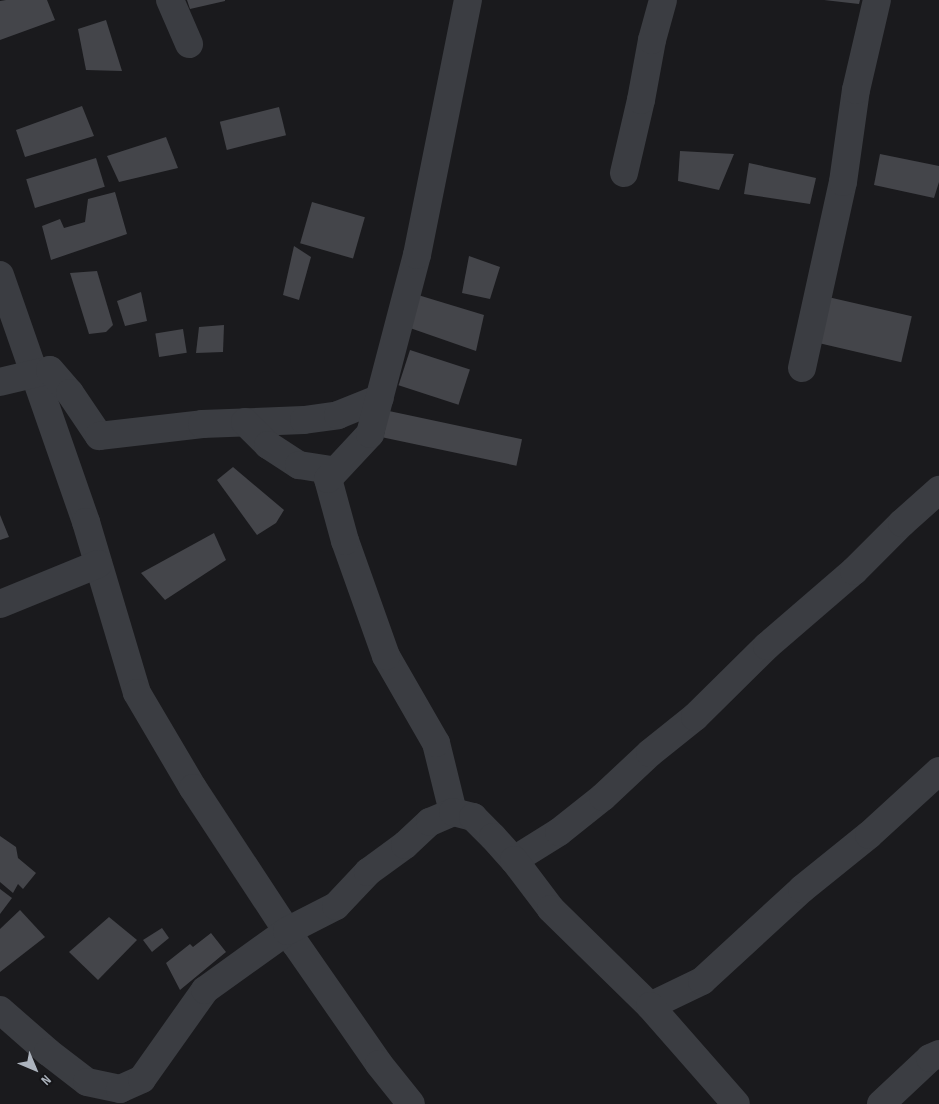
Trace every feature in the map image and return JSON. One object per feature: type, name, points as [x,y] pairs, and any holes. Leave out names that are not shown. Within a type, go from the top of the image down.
[{"type":"street","points":[[170,0],[189,44]]},
{"type":"street","points":[[453,812],[436,743],[386,656],[345,540],[328,479],[370,434],[417,255],[468,0]]},
{"type":"street","points":[[624,173],[641,100],[652,40],[663,0]]},
{"type":"street","points":[[802,368],[843,182],[856,90],[877,0]]},
{"type":"street","points":[[0,275],[98,564],[137,693],[193,788],[287,931],[379,1064],[412,1104]]},
{"type":"street","points":[[0,382],[50,370],[70,393],[99,436],[202,424],[304,420],[338,415],[380,398]]},
{"type":"street","points":[[245,422],[268,445],[299,465],[335,471]]},
{"type":"street","points":[[514,860],[559,832],[603,797],[650,753],[695,718],[767,646],[854,571],[902,523],[939,490]]},
{"type":"street","points":[[0,604],[98,564]]},
{"type":"street","points":[[650,1006],[702,981],[795,896],[869,835],[939,771]]},
{"type":"street","points":[[0,1010],[48,1052],[87,1082],[120,1089],[142,1079],[206,990],[287,931],[336,906],[368,872],[405,845],[430,822],[453,812],[473,817],[514,860],[551,909],[650,1006],[736,1104]]},
{"type":"street","points":[[881,1104],[930,1058],[939,1054]]},
{"type":"building","points":[[47,0],[55,20],[0,40],[0,1]]},
{"type":"building","points":[[187,0],[225,0],[225,1],[190,9]]},
{"type":"building","points":[[824,0],[860,0],[859,4]]},
{"type":"building","points":[[106,20],[122,71],[86,70],[78,29]]},
{"type":"building","points":[[82,106],[94,136],[25,157],[16,130]]},
{"type":"building","points":[[279,107],[286,135],[227,150],[220,122]]},
{"type":"building","points":[[166,137],[178,168],[119,182],[107,156]]},
{"type":"building","points":[[680,151],[734,154],[719,190],[678,181]]},
{"type":"building","points":[[880,154],[939,166],[939,182],[934,198],[874,185]]},
{"type":"building","points":[[96,158],[105,187],[35,208],[26,179]]},
{"type":"building","points":[[749,163],[816,178],[810,204],[744,194]]},
{"type":"building","points":[[115,192],[127,234],[51,260],[42,226],[60,219],[64,228],[85,222],[88,199]]},
{"type":"building","points":[[312,202],[365,217],[353,258],[300,243]]},
{"type":"building","points":[[294,246],[311,257],[299,300],[283,295]]},
{"type":"building","points":[[469,256],[500,267],[490,299],[462,293]]},
{"type":"building","points":[[97,271],[113,325],[106,332],[89,334],[70,273]]},
{"type":"building","points":[[141,292],[147,321],[125,326],[117,301]]},
{"type":"building","points":[[418,295],[484,315],[476,351],[410,328]]},
{"type":"building","points":[[828,297],[912,316],[901,362],[817,343]]},
{"type":"building","points":[[224,325],[223,352],[196,353],[199,327]]},
{"type":"building","points":[[183,329],[187,353],[159,357],[155,333]]},
{"type":"building","points":[[410,350],[470,369],[458,405],[399,385]]},
{"type":"building","points":[[389,411],[522,439],[516,466],[383,437]]},
{"type":"building","points":[[233,467],[284,510],[276,523],[257,535],[217,480]]},
{"type":"building","points":[[0,515],[9,537],[0,540]]},
{"type":"building","points":[[214,533],[226,560],[165,600],[141,573]]},
{"type":"building","points":[[0,836],[16,847],[18,858],[36,873],[23,889],[18,884],[13,893],[0,882]]},
{"type":"building","points":[[0,889],[12,898],[0,914]]},
{"type":"building","points":[[20,910],[45,937],[0,972],[0,929]]},
{"type":"building","points":[[109,917],[137,940],[98,980],[69,952]]},
{"type":"building","points":[[162,928],[169,938],[152,952],[143,940]]},
{"type":"building","points":[[211,933],[226,952],[180,990],[166,963],[190,944],[193,947]]}]
